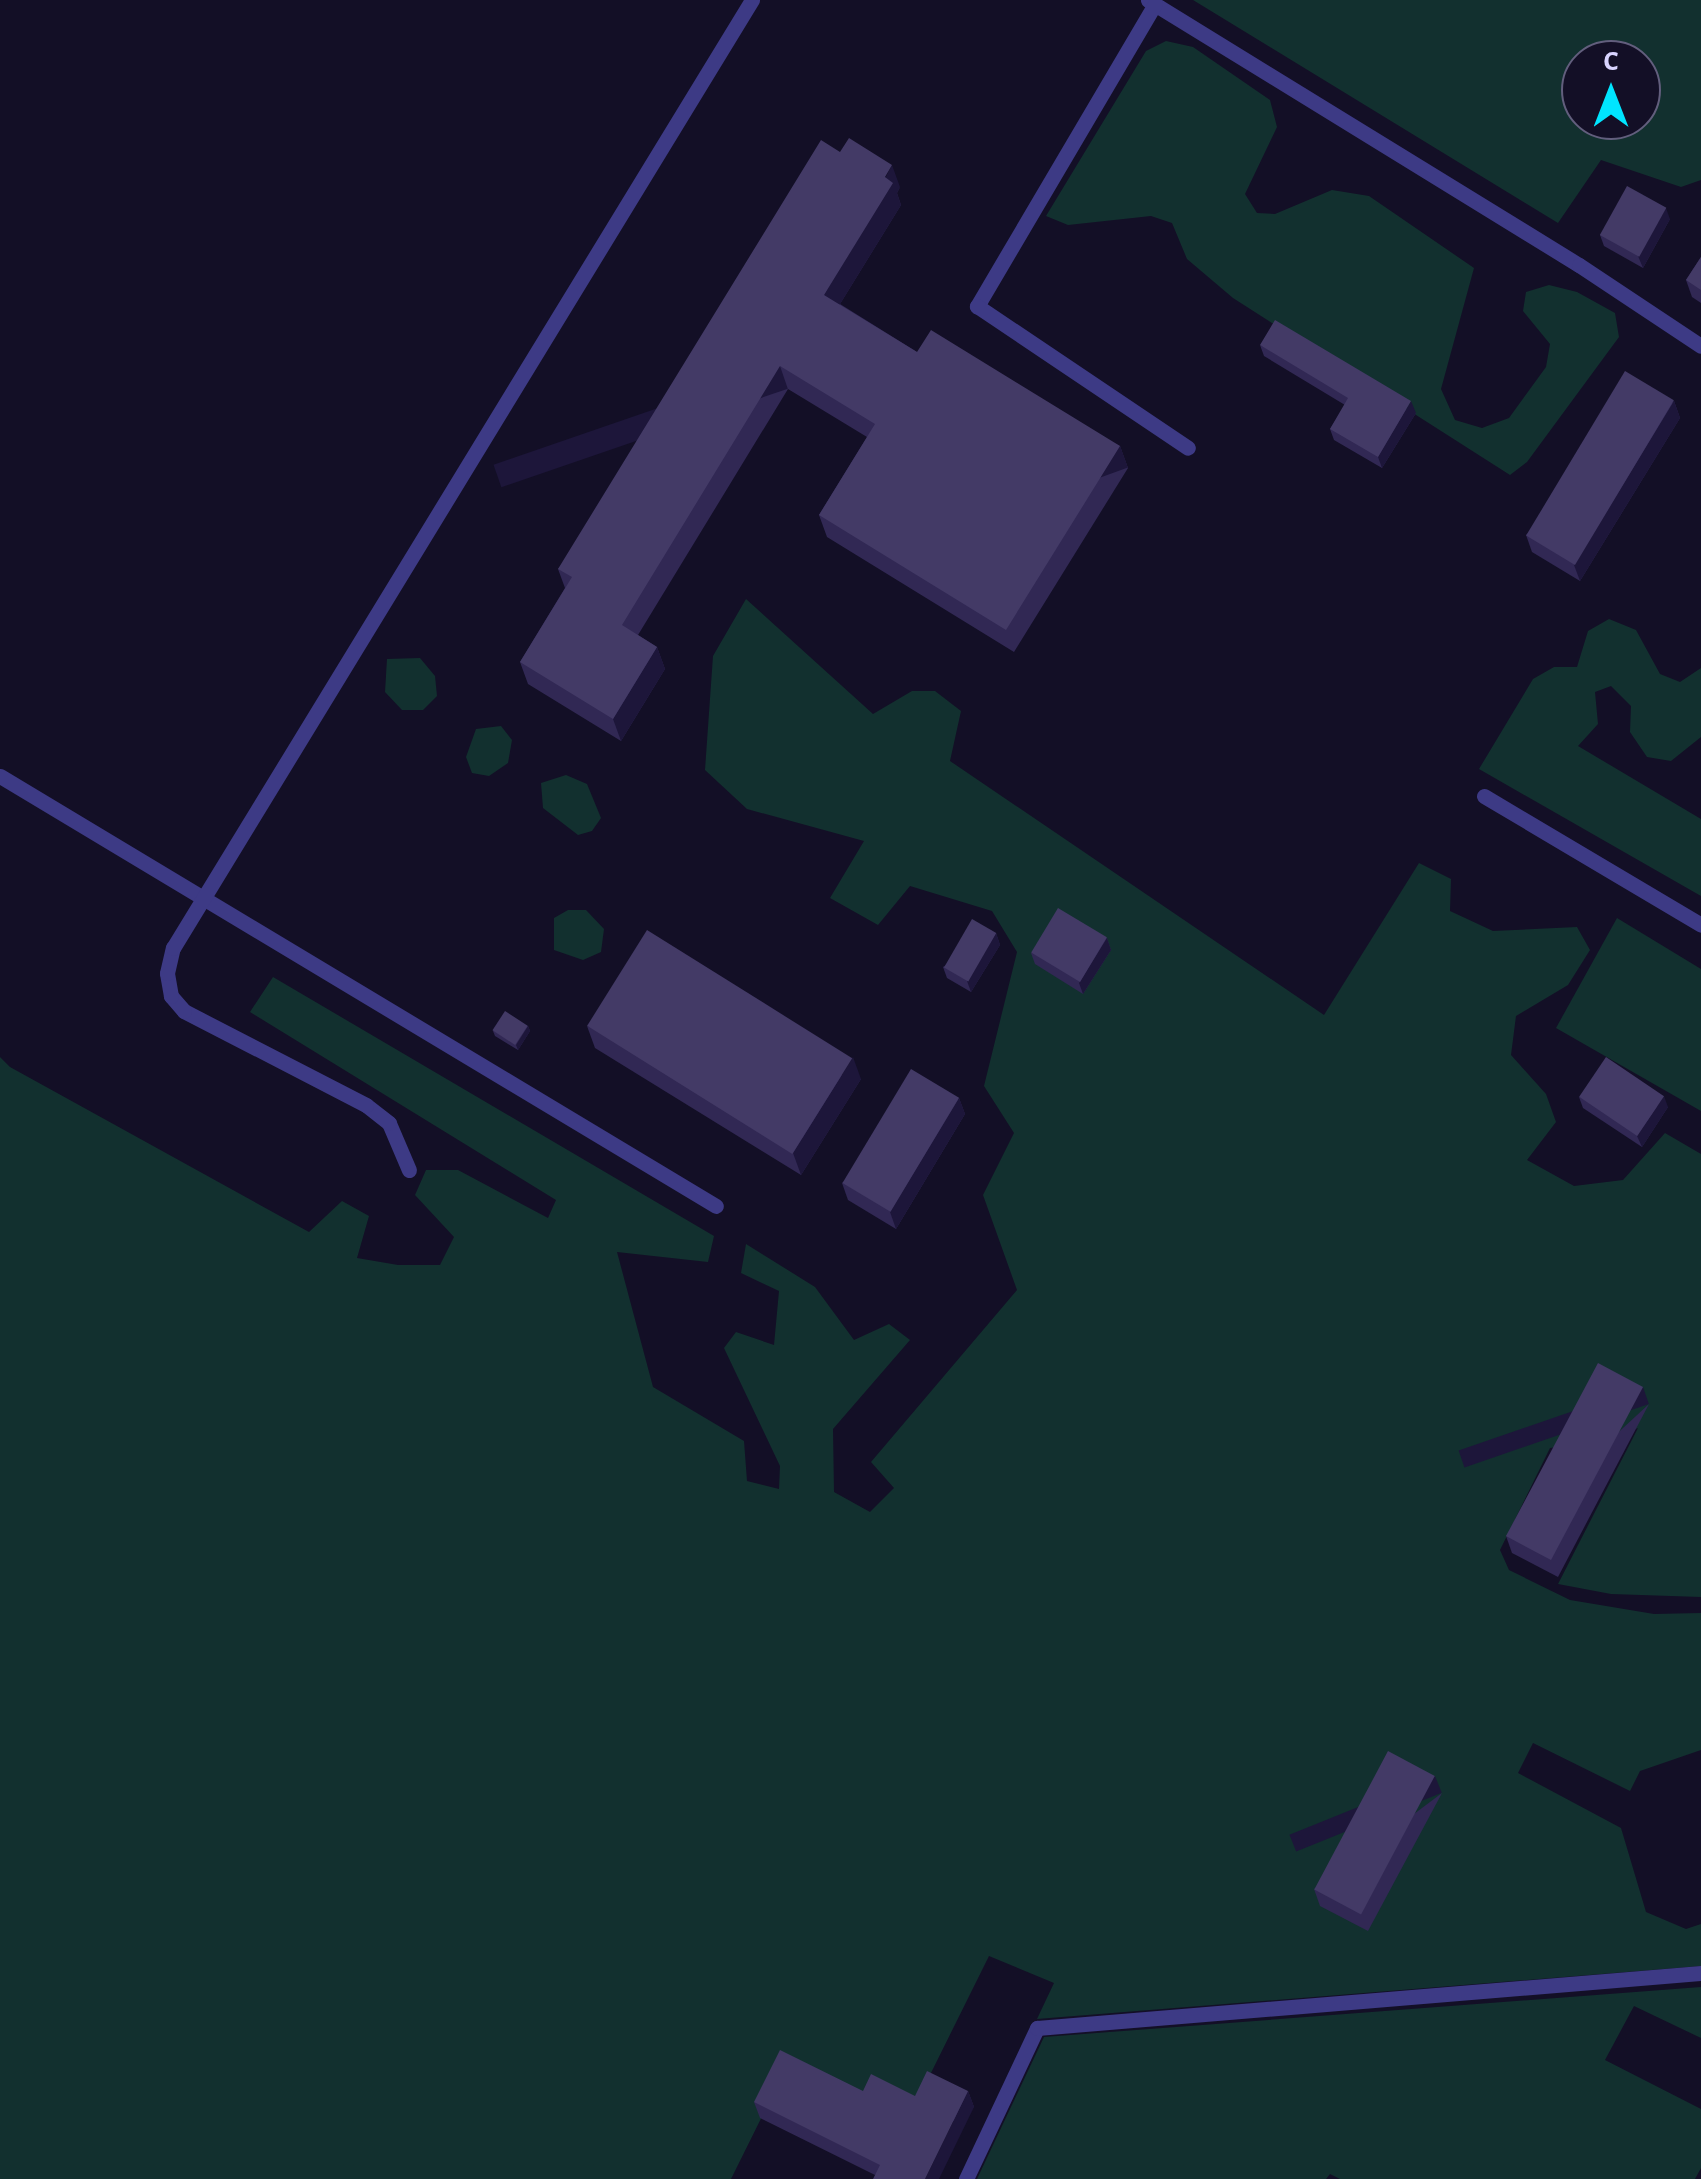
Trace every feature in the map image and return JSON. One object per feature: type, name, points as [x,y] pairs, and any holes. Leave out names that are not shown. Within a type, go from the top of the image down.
[{"type":"lane","points":[[409,1170],[389,1123],[366,1105],[184,1011],[171,996],[167,974],[173,948],[752,0]]},
{"type":"lane","points":[[1188,448],[977,306],[1151,2],[1580,265],[1701,346]]},
{"type":"lane","points":[[0,776],[716,1206]]},
{"type":"lane","points":[[1484,796],[1701,925]]},
{"type":"lane","points":[[966,2179],[1037,2028],[1701,1974]]},
{"type":"green space","points":[[1193,0],[1701,0],[1701,180],[1681,187],[1601,160],[1558,223]]},
{"type":"green space","points":[[1166,41],[1193,47],[1270,100],[1277,127],[1245,194],[1257,213],[1275,214],[1332,190],[1369,196],[1474,268],[1441,389],[1455,420],[1482,428],[1509,418],[1546,367],[1550,344],[1523,311],[1526,292],[1549,285],[1577,292],[1615,313],[1619,337],[1527,462],[1510,475],[1233,298],[1187,259],[1172,223],[1151,216],[1068,225],[1046,216],[1146,51]]},
{"type":"green space","points":[[746,599],[873,714],[912,691],[935,691],[961,711],[950,761],[1324,1015],[1419,863],[1451,879],[1450,911],[1493,931],[1577,927],[1590,950],[1568,985],[1516,1016],[1511,1055],[1546,1094],[1556,1122],[1527,1160],[1574,1186],[1623,1180],[1665,1133],[1701,1154],[1701,1597],[1611,1594],[1558,1584],[1638,1428],[1609,1441],[1550,1448],[1500,1550],[1509,1570],[1570,1600],[1654,1614],[1701,1613],[1701,1750],[1640,1771],[1630,1791],[1533,1743],[1518,1773],[1621,1828],[1646,1912],[1686,1929],[1701,1924],[1701,1966],[1037,2019],[1054,1983],[989,1956],[926,2083],[901,2152],[869,2107],[787,2066],[731,2179],[0,2179],[0,1057],[10,1067],[309,1232],[342,1201],[369,1216],[357,1258],[398,1265],[440,1265],[454,1237],[415,1195],[426,1170],[458,1170],[548,1218],[556,1200],[250,1012],[273,977],[714,1236],[708,1262],[617,1252],[653,1387],[744,1441],[747,1481],[779,1489],[780,1466],[724,1348],[736,1332],[774,1345],[779,1291],[741,1273],[746,1244],[815,1287],[854,1340],[889,1324],[910,1340],[833,1429],[834,1492],[870,1512],[894,1488],[871,1462],[1017,1290],[983,1195],[1014,1133],[984,1086],[1017,952],[992,911],[910,886],[878,925],[830,898],[864,841],[747,809],[705,770],[713,656]]},
{"type":"green space","points":[[1609,619],[1636,630],[1660,674],[1680,682],[1701,668],[1701,737],[1671,761],[1647,757],[1630,732],[1631,706],[1611,686],[1595,692],[1598,724],[1578,746],[1701,819],[1701,896],[1479,769],[1533,679],[1554,667],[1577,667],[1588,631]]},
{"type":"green space","points":[[420,658],[435,676],[437,696],[423,710],[402,710],[385,692],[387,659]]},
{"type":"green space","points":[[501,726],[512,740],[508,763],[489,776],[472,773],[466,757],[476,729]]},
{"type":"green space","points":[[566,775],[587,784],[601,818],[592,831],[578,835],[543,808],[541,783]]},
{"type":"green space","points":[[568,910],[586,910],[604,929],[601,952],[583,960],[554,950],[554,918]]},
{"type":"green space","points":[[1617,918],[1701,969],[1701,1111],[1556,1028]]},
{"type":"green space","points":[[1701,1987],[1701,2038],[1634,2006],[1605,2060],[1701,2109],[1701,2168],[1695,2179],[1340,2179],[1330,2174],[1326,2179],[977,2179],[1044,2037]]},
{"type":"building","points":[[849,138],[892,165],[885,177],[893,183],[824,295],[917,352],[931,330],[1120,446],[1006,630],[819,515],[875,424],[780,366],[622,625],[657,647],[613,719],[520,662],[572,577],[558,569],[821,140],[840,152]]},
{"type":"building","points":[[1627,186],[1666,208],[1639,257],[1600,235]]},
{"type":"building","points":[[1701,257],[1701,290],[1686,280]]},
{"type":"building","points":[[1275,320],[1411,401],[1378,457],[1330,429],[1348,398],[1260,345]]},
{"type":"building","points":[[1625,371],[1674,400],[1575,565],[1526,536]]},
{"type":"building","points":[[1058,908],[1107,937],[1080,982],[1031,953]]},
{"type":"building","points":[[972,919],[996,933],[968,981],[944,967]]},
{"type":"building","points":[[647,930],[852,1058],[792,1154],[587,1026]]},
{"type":"building","points":[[505,1011],[528,1026],[515,1045],[492,1030]]},
{"type":"building","points":[[1606,1057],[1664,1096],[1637,1136],[1579,1097]]},
{"type":"building","points":[[911,1069],[959,1098],[891,1212],[842,1183]]},
{"type":"building","points":[[1598,1363],[1643,1387],[1551,1560],[1506,1536]]},
{"type":"building","points":[[1388,1751],[1435,1776],[1361,1915],[1314,1890]]},
{"type":"building","points":[[780,2050],[863,2091],[871,2074],[915,2096],[927,2071],[968,2091],[925,2179],[873,2179],[880,2165],[754,2102]]}]
